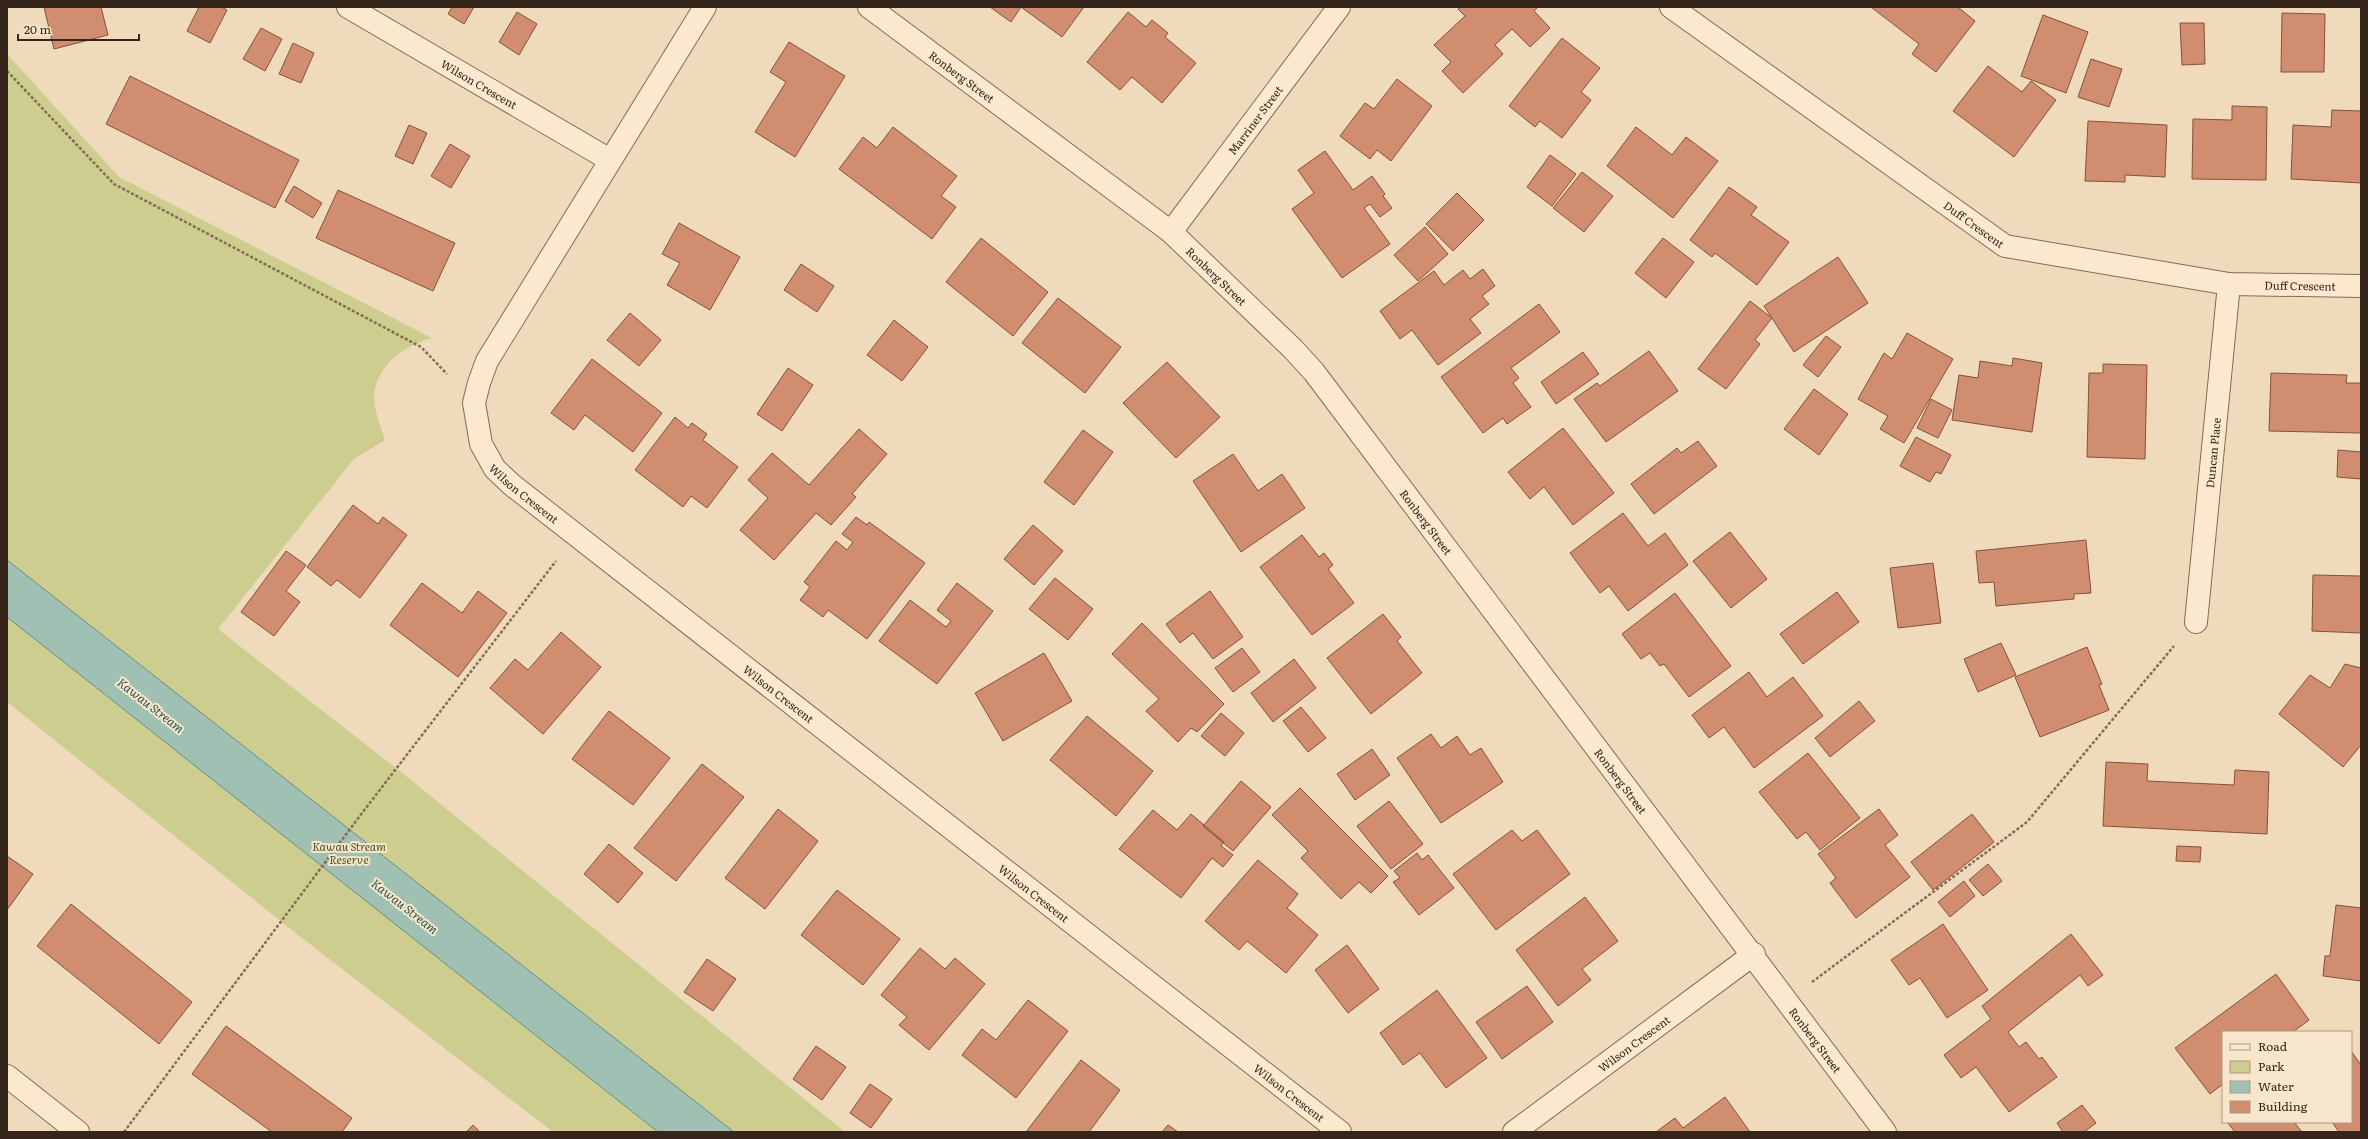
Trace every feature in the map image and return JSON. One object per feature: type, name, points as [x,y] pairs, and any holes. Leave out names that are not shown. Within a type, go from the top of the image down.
[{"type":"street","name":"Wilson Crescent","points":[[348,7],[610,160]]},
{"type":"street","name":"Wilson Crescent","points":[[705,7],[487,361],[474,403],[481,444],[495,469],[576,535],[1340,1132]]},
{"type":"street","name":"Ronberg Street","points":[[869,7],[1171,232],[1314,372],[1754,954],[1885,1132]]},
{"type":"street","name":"Marriner Street","points":[[1171,232],[1339,7]]},
{"type":"street","name":"Duff Crescent","points":[[1671,7],[2005,246],[2229,284],[2361,286]]},
{"type":"street","name":"Duncan Place","points":[[2196,622],[2229,284]]},
{"type":"street","name":"Wilson Crescent","points":[[1514,1132],[1754,954]]},
{"type":"street","points":[[7,1076],[78,1132]]},
{"type":"path","points":[[7,71],[114,184],[421,347],[474,403]]},
{"type":"path","points":[[124,1132],[359,817],[576,535]]},
{"type":"path","points":[[1788,1000],[2027,822],[2151,671],[2196,622]]},
{"type":"green space","name":"Kawau Stream Reserve","points":[[7,54],[119,177],[432,338],[413,345],[396,356],[389,362],[378,379],[374,401],[385,440],[354,459],[218,629],[401,772],[845,1132],[553,1132],[293,931],[7,702]]},
{"type":"water","name":"Kawau Stream","points":[[7,560],[734,1132],[658,1132],[7,617]]},
{"type":"building","points":[[44,7],[101,7],[108,35],[54,49]]},
{"type":"building","points":[[199,7],[221,7],[227,10],[210,43],[187,31]]},
{"type":"building","points":[[452,7],[474,7],[464,24],[448,14]]},
{"type":"building","points":[[990,7],[1021,7],[1011,22]]},
{"type":"building","points":[[1021,7],[1084,7],[1062,37]]},
{"type":"building","points":[[1461,7],[1538,7],[1534,11],[1550,28],[1530,47],[1512,29],[1495,45],[1503,54],[1463,93],[1442,71],[1451,62],[1434,45],[1465,16],[1458,9]]},
{"type":"building","points":[[1871,7],[1960,7],[1959,8],[1975,21],[1936,72],[1912,54],[1919,44]]},
{"type":"building","points":[[517,12],[537,24],[519,55],[499,42]]},
{"type":"building","points":[[1128,12],[1146,27],[1152,20],[1168,33],[1165,37],[1196,63],[1162,103],[1132,77],[1120,90],[1087,62]]},
{"type":"building","points":[[2282,13],[2325,14],[2324,72],[2281,72]]},
{"type":"building","points":[[2043,15],[2088,32],[2066,93],[2021,76]]},
{"type":"building","points":[[2180,23],[2204,23],[2205,64],[2182,65]]},
{"type":"building","points":[[261,28],[282,39],[265,71],[243,59]]},
{"type":"building","points":[[1562,38],[1600,68],[1581,92],[1591,100],[1562,138],[1540,121],[1535,127],[1509,106]]},
{"type":"building","points":[[789,42],[845,76],[795,157],[755,132],[786,82],[770,72]]},
{"type":"building","points":[[293,43],[314,53],[301,83],[279,74]]},
{"type":"building","points":[[2091,59],[2122,69],[2109,107],[2078,97]]},
{"type":"building","points":[[1988,66],[2022,92],[2031,81],[2056,100],[2014,157],[1953,111]]},
{"type":"building","points":[[130,76],[299,160],[275,208],[106,124]]},
{"type":"building","points":[[1397,79],[1432,106],[1391,161],[1377,150],[1370,159],[1340,136],[1365,103],[1374,109]]},
{"type":"building","points":[[2232,106],[2267,107],[2266,180],[2192,179],[2193,119],[2232,120]]},
{"type":"building","points":[[2332,110],[2361,111],[2361,183],[2291,179],[2293,125],[2331,127]]},
{"type":"building","points":[[2088,121],[2167,125],[2165,177],[2125,175],[2125,182],[2085,181]]},
{"type":"building","points":[[409,125],[427,133],[413,164],[395,156]]},
{"type":"building","points":[[893,127],[957,176],[941,196],[956,207],[932,239],[839,169],[863,137],[877,148]]},
{"type":"building","points":[[1636,127],[1672,155],[1686,137],[1718,161],[1673,218],[1607,166]]},
{"type":"building","points":[[450,144],[470,156],[451,188],[431,176]]},
{"type":"building","points":[[1325,151],[1353,190],[1372,176],[1385,194],[1383,196],[1392,208],[1380,217],[1370,204],[1364,208],[1390,244],[1342,278],[1292,209],[1314,193],[1298,170]]},
{"type":"building","points":[[1550,155],[1576,174],[1552,206],[1527,187]]},
{"type":"building","points":[[1582,172],[1613,196],[1584,232],[1553,208]]},
{"type":"building","points":[[294,186],[322,203],[313,218],[285,201]]},
{"type":"building","points":[[1729,187],[1757,207],[1751,215],[1789,242],[1757,285],[1715,253],[1712,257],[1690,240]]},
{"type":"building","points":[[338,190],[455,243],[433,291],[316,238]]},
{"type":"building","points":[[1457,193],[1484,220],[1453,251],[1426,224]]},
{"type":"building","points":[[679,223],[740,257],[710,310],[667,285],[680,263],[662,254]]},
{"type":"building","points":[[1425,227],[1448,254],[1418,281],[1394,255]]},
{"type":"building","points":[[981,238],[1048,292],[1013,336],[946,282]]},
{"type":"building","points":[[1663,238],[1694,262],[1666,298],[1635,273]]},
{"type":"building","points":[[1838,257],[1868,303],[1794,352],[1764,306]]},
{"type":"building","points":[[801,264],[834,286],[817,312],[784,290]]},
{"type":"building","points":[[1483,269],[1495,286],[1482,296],[1489,304],[1470,319],[1481,333],[1438,365],[1412,330],[1400,339],[1380,311],[1434,271],[1444,285],[1463,270],[1470,279]]},
{"type":"building","points":[[1058,298],[1121,347],[1085,393],[1022,343]]},
{"type":"building","points":[[1750,301],[1772,318],[1755,340],[1760,344],[1726,389],[1698,369]]},
{"type":"building","points":[[1539,304],[1560,332],[1511,368],[1519,378],[1513,383],[1531,407],[1507,424],[1503,418],[1483,433],[1441,377]]},
{"type":"building","points":[[630,313],[661,340],[639,366],[607,340]]},
{"type":"building","points":[[894,320],[928,347],[902,381],[867,355]]},
{"type":"building","points":[[1907,333],[1953,359],[1904,443],[1880,429],[1888,416],[1858,399],[1884,353],[1892,359]]},
{"type":"building","points":[[1826,336],[1841,347],[1818,377],[1803,365]]},
{"type":"building","points":[[1649,351],[1678,391],[1606,442],[1574,399],[1597,383],[1600,386]]},
{"type":"building","points":[[1583,352],[1599,374],[1556,404],[1541,382]]},
{"type":"building","points":[[2013,358],[2042,363],[2032,432],[1952,420],[1959,375],[1978,378],[1980,361],[2012,366]]},
{"type":"building","points":[[592,359],[662,413],[633,452],[585,415],[574,430],[551,413]]},
{"type":"building","points":[[1167,362],[1220,417],[1176,458],[1123,403]]},
{"type":"building","points":[[2103,364],[2147,365],[2145,459],[2087,457],[2089,373],[2103,373]]},
{"type":"building","points":[[788,368],[813,385],[782,431],[757,414]]},
{"type":"building","points":[[2271,373],[2347,375],[2346,383],[2361,383],[2361,433],[2269,431]]},
{"type":"building","points":[[1814,389],[1848,414],[1819,455],[1784,429]]},
{"type":"building","points":[[1931,399],[1952,410],[1938,438],[1917,428]]},
{"type":"building","points":[[675,417],[688,428],[692,423],[707,434],[703,440],[738,467],[707,508],[691,496],[683,507],[635,470]]},
{"type":"building","points":[[1563,428],[1614,493],[1573,525],[1544,487],[1530,499],[1508,472]]},
{"type":"building","points":[[859,429],[887,454],[852,494],[856,497],[831,525],[816,513],[774,560],[740,530],[768,498],[748,480],[772,453],[809,485]]},
{"type":"building","points":[[1083,430],[1113,452],[1074,505],[1044,482]]},
{"type":"building","points":[[1916,437],[1951,455],[1941,474],[1936,472],[1930,482],[1900,466]]},
{"type":"building","points":[[1698,441],[1717,466],[1654,514],[1631,484],[1677,448],[1681,453]]},
{"type":"building","points":[[2338,450],[2361,452],[2361,479],[2337,477]]},
{"type":"building","points":[[1233,454],[1258,491],[1282,474],[1305,508],[1241,552],[1193,481]]},
{"type":"building","points":[[353,505],[378,524],[383,517],[407,535],[360,598],[337,580],[331,586],[307,567]]},
{"type":"building","points":[[1623,513],[1648,546],[1665,533],[1688,565],[1628,611],[1609,586],[1600,593],[1570,553]]},
{"type":"building","points":[[856,517],[867,525],[869,522],[925,563],[867,639],[828,610],[823,617],[800,600],[810,587],[804,582],[836,541],[847,550],[853,542],[842,534]]},
{"type":"building","points":[[1033,525],[1063,551],[1034,585],[1004,559]]},
{"type":"building","points":[[1730,532],[1767,579],[1731,608],[1693,561]]},
{"type":"building","points":[[1302,535],[1319,557],[1324,553],[1333,565],[1328,569],[1354,603],[1312,635],[1260,567]]},
{"type":"building","points":[[2086,540],[2091,593],[2074,594],[2074,599],[1996,606],[1994,582],[1979,583],[1976,551]]},
{"type":"building","points":[[286,551],[306,565],[286,591],[300,602],[274,636],[241,612]]},
{"type":"building","points":[[1933,563],[1941,623],[1898,628],[1890,568]]},
{"type":"building","points":[[2313,575],[2361,576],[2361,633],[2312,631]]},
{"type":"building","points":[[1055,578],[1093,609],[1068,640],[1029,609]]},
{"type":"building","points":[[422,583],[462,613],[478,591],[507,613],[458,677],[390,625]]},
{"type":"building","points":[[957,583],[993,611],[937,684],[879,641],[910,600],[946,627],[951,621],[937,610]]},
{"type":"building","points":[[1210,591],[1243,637],[1213,659],[1193,633],[1180,643],[1166,624]]},
{"type":"building","points":[[1837,592],[1859,622],[1803,664],[1780,634]]},
{"type":"building","points":[[1675,593],[1731,666],[1689,697],[1664,664],[1660,666],[1650,653],[1641,659],[1622,634]]},
{"type":"building","points":[[1383,614],[1401,637],[1397,641],[1422,673],[1371,714],[1327,658]]},
{"type":"building","points":[[1142,623],[1224,704],[1197,732],[1191,728],[1178,742],[1146,711],[1159,699],[1112,654]]},
{"type":"building","points":[[561,632],[601,667],[543,734],[490,688],[515,659],[528,670]]},
{"type":"building","points":[[2001,643],[2016,675],[1978,692],[1964,659]]},
{"type":"building","points":[[2087,647],[2102,684],[2099,685],[2109,710],[2040,737],[2015,677]]},
{"type":"building","points":[[1242,648],[1260,672],[1233,692],[1215,668]]},
{"type":"building","points":[[1044,653],[1072,701],[1003,741],[975,693]]},
{"type":"building","points":[[1294,659],[1316,688],[1273,722],[1251,693]]},
{"type":"building","points":[[2345,664],[2361,668],[2361,745],[2343,767],[2279,714],[2310,675],[2330,688]]},
{"type":"building","points":[[1749,672],[1767,697],[1793,677],[1823,716],[1754,768],[1724,727],[1709,738],[1692,715]]},
{"type":"building","points":[[1859,701],[1875,721],[1830,757],[1815,738]]},
{"type":"building","points":[[1301,707],[1326,738],[1308,752],[1283,721]]},
{"type":"building","points":[[609,711],[670,758],[633,805],[572,759]]},
{"type":"building","points":[[1221,713],[1244,733],[1225,756],[1201,736]]},
{"type":"building","points":[[1087,716],[1153,771],[1116,816],[1050,760]]},
{"type":"building","points":[[1431,734],[1441,748],[1457,736],[1470,755],[1481,748],[1503,782],[1441,823],[1397,758]]},
{"type":"building","points":[[1372,749],[1390,775],[1355,800],[1337,774]]},
{"type":"building","points":[[1808,753],[1860,818],[1820,850],[1806,832],[1797,839],[1759,792]]},
{"type":"building","points":[[2106,762],[2148,764],[2147,781],[2234,785],[2235,770],[2269,772],[2267,834],[2103,826]]},
{"type":"building","points":[[702,764],[744,797],[676,881],[634,848]]},
{"type":"building","points":[[1241,781],[1271,807],[1233,851],[1203,826]]},
{"type":"building","points":[[1300,788],[1388,876],[1371,893],[1359,882],[1341,899],[1301,858],[1308,851],[1272,815]]},
{"type":"building","points":[[1389,801],[1423,844],[1391,869],[1357,826]]},
{"type":"building","points":[[778,809],[818,841],[765,909],[725,878]]},
{"type":"building","points":[[1879,809],[1898,835],[1885,845],[1910,877],[1856,918],[1830,883],[1836,878],[1818,854]]},
{"type":"building","points":[[1153,810],[1177,830],[1191,814],[1224,842],[1221,846],[1233,855],[1223,867],[1212,858],[1181,898],[1119,849]]},
{"type":"building","points":[[1972,814],[1994,842],[1933,890],[1911,862]]},
{"type":"building","points":[[1512,830],[1522,841],[1537,830],[1570,874],[1496,930],[1453,874]]},
{"type":"building","points":[[609,844],[643,873],[618,903],[584,874]]},
{"type":"building","points":[[2177,846],[2201,847],[2200,862],[2176,861]]},
{"type":"building","points":[[1417,853],[1422,860],[1428,855],[1454,888],[1419,915],[1393,882],[1400,878],[1394,871]]},
{"type":"building","points":[[7,856],[33,874],[7,910]]},
{"type":"building","points":[[1258,860],[1298,894],[1287,908],[1318,935],[1286,973],[1247,941],[1239,950],[1205,921]]},
{"type":"building","points":[[1988,864],[2002,881],[1983,896],[1969,880]]},
{"type":"building","points":[[1964,881],[1975,896],[1950,917],[1938,902]]},
{"type":"building","points":[[837,890],[900,939],[863,985],[801,935]]},
{"type":"building","points":[[1585,897],[1618,941],[1582,969],[1591,980],[1558,1006],[1516,950]]},
{"type":"building","points":[[71,904],[192,1002],[159,1044],[37,946]]},
{"type":"building","points":[[2336,905],[2361,908],[2361,981],[2323,976],[2325,956],[2330,956]]},
{"type":"building","points":[[1943,924],[1988,990],[1947,1018],[1920,978],[1909,985],[1891,960]]},
{"type":"building","points":[[2071,934],[2103,975],[2088,986],[2080,975],[2008,1032],[2019,1047],[2026,1042],[2039,1059],[2042,1057],[2057,1077],[2009,1112],[1976,1067],[1961,1078],[1944,1055],[1991,1019],[1982,1006]]},
{"type":"building","points":[[1347,945],[1379,989],[1348,1013],[1315,970]]},
{"type":"building","points":[[920,948],[945,969],[955,958],[985,984],[929,1050],[899,1025],[907,1017],[881,995]]},
{"type":"building","points":[[707,959],[736,979],[713,1011],[684,992]]},
{"type":"building","points":[[2276,974],[2309,1020],[2294,1031],[2222,1031],[2222,1085],[2210,1094],[2175,1048]]},
{"type":"building","points":[[1527,986],[1553,1022],[1502,1059],[1476,1022]]},
{"type":"building","points":[[1437,990],[1487,1058],[1446,1088],[1420,1053],[1403,1065],[1380,1033]]},
{"type":"building","points":[[1028,1000],[1068,1031],[1016,1098],[962,1055],[982,1029],[996,1040]]},
{"type":"building","points":[[226,1026],[352,1118],[342,1132],[272,1132],[192,1074]]},
{"type":"building","points":[[816,1046],[846,1067],[822,1100],[793,1079]]},
{"type":"building","points":[[2352,1052],[2361,1065],[2361,1132],[2339,1132],[2333,1123],[2352,1123]]},
{"type":"building","points":[[1081,1060],[1120,1090],[1089,1132],[1026,1132]]},
{"type":"building","points":[[870,1084],[892,1099],[871,1128],[850,1113]]},
{"type":"building","points":[[1725,1097],[1750,1132],[1656,1132],[1675,1118],[1683,1128]]},
{"type":"building","points":[[2082,1105],[2096,1123],[2084,1132],[2063,1132],[2057,1123]]},
{"type":"building","points":[[2228,1123],[2295,1123],[2302,1132],[2235,1132]]},
{"type":"building","points":[[473,1125],[480,1132],[466,1132]]},
{"type":"building","points":[[1168,1125],[1178,1132],[1162,1132]]}]
